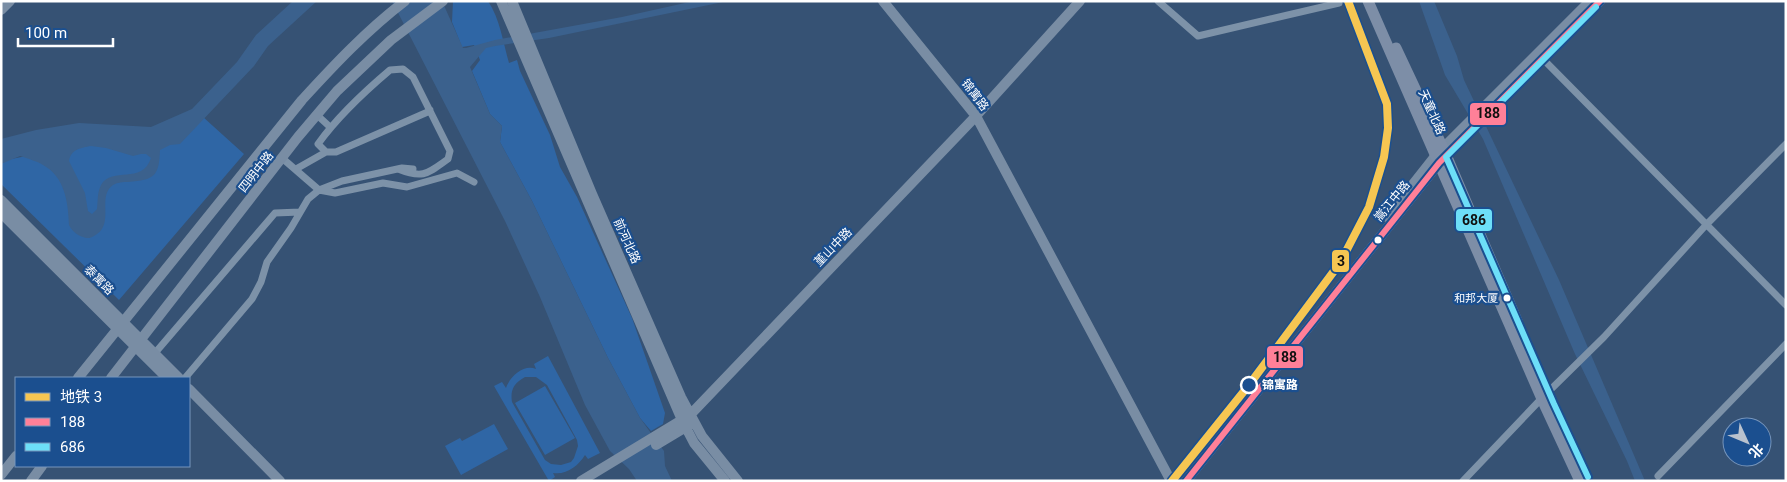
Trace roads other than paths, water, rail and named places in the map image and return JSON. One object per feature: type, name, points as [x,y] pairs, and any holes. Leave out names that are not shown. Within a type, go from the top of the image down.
[{"type":"main road","points":[[1,10],[10,1]]},
{"type":"main road","name":"四明中路","points":[[79,377],[302,100],[336,63],[405,1]]},
{"type":"main road","name":"四明中路","points":[[112,377],[282,158],[337,92],[366,62],[443,1]]},
{"type":"main road","name":"前河北路","points":[[501,1],[515,22],[592,194],[688,421],[694,443],[724,481]]},
{"type":"main road","name":"前河北路","points":[[512,1],[515,22]]},
{"type":"main road","name":"锦寓路","points":[[883,1],[976,116],[1171,481]]},
{"type":"main road","name":"堇山中路","points":[[581,481],[616,464],[688,421],[976,116],[1080,1]]},
{"type":"main road","name":"天童北路","points":[[1368,1],[1441,155],[1582,478]]},
{"type":"main road","points":[[1375,1],[1441,155]]},
{"type":"main road","name":"嵩江中路","points":[[1186,481],[1441,155],[1540,56],[1590,1]]},
{"type":"main road","name":"嵩江中路","points":[[1179,481],[1464,127],[1495,95],[1600,1]]},
{"type":"main road","name":"泰寓路","points":[[1,200],[138,344],[166,377]]},
{"type":"main road","name":"泰寓路","points":[[1,213],[120,325]]},
{"type":"main road","name":"泰寓路","points":[[138,344],[155,354],[178,377]]},
{"type":"main road","points":[[190,389],[280,481]]},
{"type":"main road","points":[[190,397],[274,481]]},
{"type":"main road","name":"前河北路","points":[[688,421],[738,481]]},
{"type":"main road","points":[[1,475],[15,457]]},
{"type":"main road","name":"堇山中路","points":[[594,481],[616,464]]},
{"type":"main road","points":[[30,481],[41,467]]},
{"type":"street","points":[[1158,1],[1198,36],[1339,3]]},
{"type":"street","points":[[1540,56],[1786,305]]},
{"type":"street","points":[[326,152],[318,144],[330,127],[390,70],[403,69],[413,78],[450,151],[448,159],[430,172],[413,175],[398,169]]},
{"type":"street","points":[[296,169],[326,152],[336,152],[430,110]]},
{"type":"street","points":[[317,115],[330,127]]},
{"type":"street","points":[[1463,481],[1547,397],[1706,225],[1786,144]]},
{"type":"street","points":[[282,158],[319,190],[335,193],[383,183],[407,187],[456,172],[474,182]]},
{"type":"street","points":[[186,377],[252,299],[261,282],[267,262],[308,199],[319,190],[342,181],[398,169],[413,169]]},
{"type":"street","points":[[155,354],[275,213],[300,212]]},
{"type":"street","points":[[1658,476],[1786,344]]},
{"type":"metro line","name":"3","points":[[1172,481],[1249,385],[1340,263],[1369,207],[1384,157],[1388,128],[1387,104],[1348,1]]},
{"type":"place","name":"和邦大厦","points":[[1507,298]]},
{"type":"place","name":"锦寓路","points":[[1249,385]]}]
